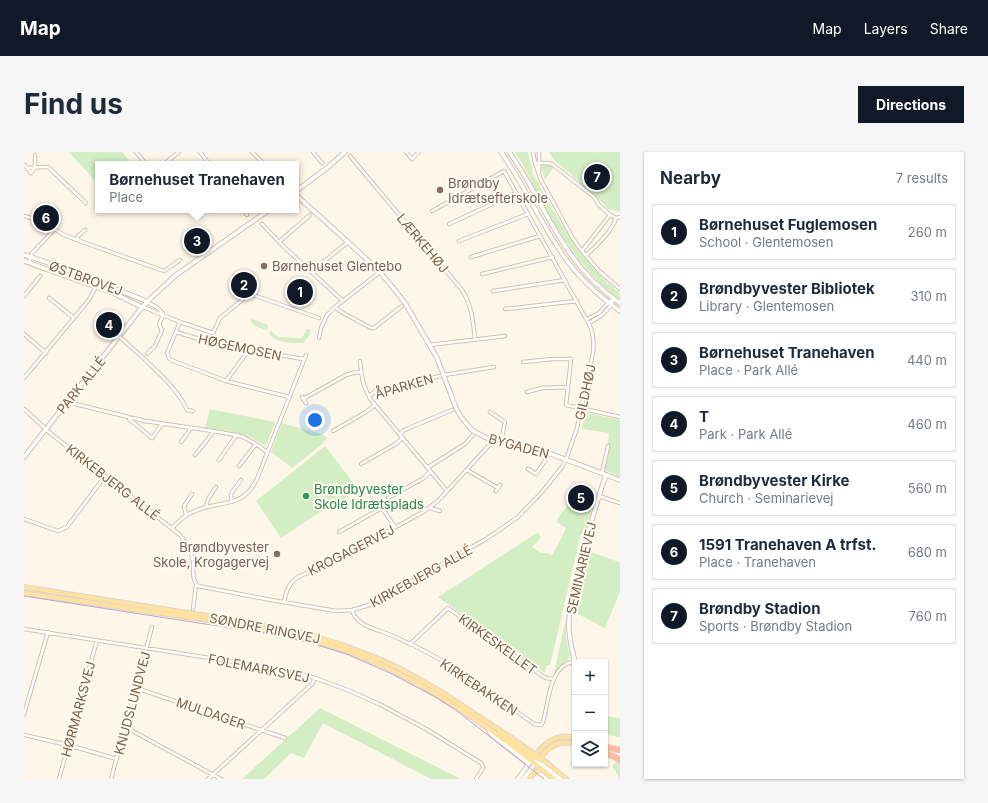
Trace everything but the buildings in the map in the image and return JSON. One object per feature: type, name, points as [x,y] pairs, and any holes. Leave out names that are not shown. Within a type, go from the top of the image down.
[{"type":"highway","points":[[608,748],[620,750]]},
{"type":"highway","points":[[608,755],[620,760]]},
{"type":"main road","name":"SØNDRE RINGVEJ","points":[[24,587],[258,624],[291,630],[326,640],[381,660],[420,679],[456,701],[533,758]]},
{"type":"main road","name":"SØNDRE RINGVEJ","points":[[24,592],[257,628],[304,638],[361,656],[417,683],[454,705],[489,730],[499,734],[566,779]]},
{"type":"main road","points":[[572,737],[554,738],[546,743],[533,758],[538,761],[550,748],[555,745],[567,742],[572,743]]},
{"type":"main road","name":"SØNDRE RINGVEJ","points":[[538,761],[542,769],[554,779]]},
{"type":"main road","points":[[528,779],[535,772],[542,769]]},
{"type":"street","points":[[136,152],[144,161]]},
{"type":"street","points":[[168,161],[179,152]]},
{"type":"street","points":[[200,152],[207,161]]},
{"type":"street","points":[[252,152],[261,161]]},
{"type":"street","points":[[313,152],[322,163]]},
{"type":"street","points":[[299,189],[327,168],[345,152]]},
{"type":"street","points":[[406,152],[412,159],[419,152]]},
{"type":"street","points":[[620,303],[590,278],[570,254],[519,166],[509,152],[502,154],[524,187],[565,258],[586,282],[620,312]]},
{"type":"street","points":[[533,152],[535,163],[544,187],[568,229],[582,250],[605,277],[620,289]]},
{"type":"street","points":[[539,152],[539,174]]},
{"type":"street","points":[[24,165],[31,173],[35,167],[35,155]]},
{"type":"street","name":"LÆRKEHØJ","points":[[350,156],[462,290],[471,309],[475,339]]},
{"type":"street","points":[[535,163],[552,164],[594,197],[598,205],[610,215],[616,218],[620,217]]},
{"type":"street","points":[[27,168],[48,167],[86,202]]},
{"type":"street","name":"GILDHØJ","points":[[432,211],[504,171],[587,319],[593,336],[594,351],[582,409],[566,460]]},
{"type":"street","points":[[449,224],[516,193]]},
{"type":"street","name":"BYGADEN","points":[[299,198],[380,272],[405,303],[430,346],[456,408],[468,426],[475,432],[492,440],[530,446],[620,480]]},
{"type":"street","name":"PARK ALLÉ","points":[[24,457],[142,307],[176,275],[265,213]]},
{"type":"street","points":[[459,241],[528,214]]},
{"type":"street","points":[[278,242],[310,215]]},
{"type":"street","points":[[582,250],[610,215]]},
{"type":"street","points":[[24,216],[47,223],[62,234],[76,240],[128,257],[164,271],[180,260]]},
{"type":"street","points":[[586,255],[597,245],[614,225],[616,218]]},
{"type":"street","points":[[262,224],[278,242],[343,301]]},
{"type":"street","points":[[28,262],[35,250],[55,229]]},
{"type":"street","points":[[76,240],[85,230]]},
{"type":"street","points":[[471,257],[540,236]]},
{"type":"street","points":[[311,272],[348,242]]},
{"type":"street","name":"ØSTBROVEJ","points":[[24,255],[133,295],[147,302]]},
{"type":"street","points":[[482,274],[553,257]]},
{"type":"street","name":"ØSTBROVEJ","points":[[24,261],[118,295],[142,307]]},
{"type":"street","points":[[319,338],[321,328],[327,315],[380,272]]},
{"type":"street","points":[[24,296],[40,276]]},
{"type":"street","points":[[493,291],[565,280]]},
{"type":"street","points":[[24,378],[91,297],[96,287]]},
{"type":"street","points":[[142,307],[213,333],[220,318],[247,296],[251,295],[319,318]]},
{"type":"street","points":[[49,298],[74,318]]},
{"type":"street","points":[[589,323],[602,316],[614,299]]},
{"type":"street","points":[[505,309],[577,301]]},
{"type":"street","points":[[147,302],[159,308],[163,314]]},
{"type":"street","points":[[587,319],[599,313],[610,304]]},
{"type":"street","points":[[336,307],[343,313],[371,328],[374,328],[402,306]]},
{"type":"street","points":[[147,354],[155,346],[162,330],[159,325],[163,314]]},
{"type":"street","points":[[180,322],[167,352],[171,360],[226,381],[289,397]]},
{"type":"street","name":"HØGEMOSEN","points":[[176,332],[212,343],[247,351],[304,359]]},
{"type":"street","points":[[24,334],[46,352]]},
{"type":"street","points":[[119,336],[173,388],[186,410],[193,411]]},
{"type":"street","points":[[430,346],[506,336]]},
{"type":"street","points":[[226,381],[247,351]]},
{"type":"street","points":[[172,528],[186,515],[196,510],[232,502],[240,499],[248,493],[253,486],[306,355]]},
{"type":"street","points":[[523,362],[572,359],[566,405],[620,417]]},
{"type":"street","name":"ÅPARKEN","points":[[360,361],[365,388],[375,405],[447,491]]},
{"type":"street","points":[[442,375],[494,366]]},
{"type":"street","name":"ÅPARKEN","points":[[306,403],[303,398],[346,375],[353,372],[361,372]]},
{"type":"street","name":"ÅPARKEN","points":[[369,396],[376,391],[442,375]]},
{"type":"street","points":[[527,392],[549,388],[568,387]]},
{"type":"street","points":[[75,404],[162,424],[213,431],[236,436],[256,444],[267,452]]},
{"type":"street","name":"ÅPARKEN","points":[[333,431],[366,412],[375,405]]},
{"type":"street","name":"KIRKEBJERG ALLÉ","points":[[24,409],[46,429],[182,536],[191,553],[194,570],[193,579],[196,585],[193,609]]},
{"type":"street","points":[[400,434],[409,428],[452,410]]},
{"type":"street","points":[[490,412],[505,422],[501,442]]},
{"type":"street","points":[[129,417],[129,419],[152,438],[162,424]]},
{"type":"street","points":[[181,442],[190,431],[190,428]]},
{"type":"street","points":[[195,454],[213,431]]},
{"type":"street","points":[[427,468],[465,444],[473,435]]},
{"type":"street","points":[[218,460],[236,436]]},
{"type":"street","points":[[361,464],[394,445],[403,438]]},
{"type":"street","name":"KROGAGERVEJ","points":[[284,602],[289,587],[298,577],[325,566],[430,508],[492,443],[492,440]]},
{"type":"street","points":[[239,466],[256,444]]},
{"type":"street","points":[[604,474],[608,446]]},
{"type":"street","points":[[528,469],[536,474],[549,454]]},
{"type":"street","name":"KIRKEBJERG ALLÉ","points":[[196,585],[336,611],[352,610],[365,606],[472,548],[499,531],[534,501],[566,460]]},
{"type":"street","points":[[467,470],[498,488]]},
{"type":"street","points":[[388,498],[424,478],[430,472]]},
{"type":"street","name":"SEMINARIEVEJ","points":[[574,659],[569,631],[571,605],[604,474]]},
{"type":"street","points":[[24,519],[61,531],[67,527],[105,476]]},
{"type":"street","points":[[232,502],[232,492],[242,480]]},
{"type":"street","points":[[206,507],[208,499],[216,487]]},
{"type":"street","points":[[186,515],[184,506],[192,494]]},
{"type":"street","points":[[598,496],[620,503]]},
{"type":"street","points":[[338,532],[382,508],[395,527]]},
{"type":"street","points":[[430,508],[440,511]]},
{"type":"street","name":"KIRKESKELLET","points":[[410,644],[448,608],[541,675],[546,678],[553,679]]},
{"type":"street","name":"KIRKEBAKKEN","points":[[352,610],[357,620],[364,625],[410,644],[440,660],[534,724],[541,725],[543,722],[553,679]]},
{"type":"street","name":"KNUDSLUNDVEJ","points":[[111,779],[152,627]]},
{"type":"street","name":"FOLEMARKSVEJ","points":[[24,629],[273,668],[315,678],[350,691],[393,711],[426,729],[483,764],[483,768],[476,779]]},
{"type":"street","points":[[24,714],[48,632]]},
{"type":"street","name":"HØRMARKSVEJ","points":[[59,779],[97,640]]},
{"type":"street","points":[[553,679],[564,666],[572,663]]},
{"type":"street","points":[[208,779],[312,684],[315,678]]},
{"type":"street","name":"MULDAGER","points":[[136,688],[286,738]]},
{"type":"street","points":[[125,728],[221,779]]},
{"type":"street","points":[[489,730],[494,736],[527,762],[527,766]]},
{"type":"street","points":[[24,734],[117,759]]},
{"type":"street","points":[[518,779],[533,758]]},
{"type":"street","points":[[523,779],[538,761],[560,779]]},
{"type":"green space","points":[[69,152],[122,152],[130,161],[95,161],[95,181]]},
{"type":"green space","points":[[516,152],[528,152],[533,174],[562,226],[582,255],[606,281],[620,293],[620,300],[593,276],[570,248],[533,186]]},
{"type":"green space","points":[[549,152],[620,152],[620,212],[609,209],[605,206],[595,195],[553,159]]},
{"type":"green space","points":[[543,165],[554,167],[545,180],[541,167]]},
{"type":"green space","points":[[251,319],[268,325],[268,328],[265,330],[254,325],[251,322]]},
{"type":"green space","points":[[307,329],[310,330],[310,335],[303,343],[290,343],[276,340],[269,334],[271,330],[279,337],[300,338]]},
{"type":"green space","points":[[210,409],[275,422],[267,444],[265,446],[257,441],[236,433],[205,428]]},
{"type":"green space","points":[[587,413],[620,420],[620,476],[604,470],[609,433],[582,429],[585,415]]},
{"type":"green space","points":[[282,423],[322,434],[327,438],[320,446],[292,468],[271,452]]},
{"type":"green space","name":"Brøndbyvester Skole Idrætsplads","points":[[325,446],[359,490],[311,518],[281,538],[256,501]]},
{"type":"green space","points":[[578,484],[584,485],[593,492],[592,500],[588,508],[591,510],[585,535],[581,534],[550,665],[547,665],[545,673],[438,597],[538,532],[541,537],[532,547],[541,553],[552,555],[566,528],[556,522],[561,513],[567,507],[568,493],[571,486]]},
{"type":"green space","points":[[586,550],[620,562],[620,592],[605,628],[572,611],[574,594]]},
{"type":"green space","points":[[566,619],[566,637],[570,657],[554,673]]},
{"type":"green space","points":[[320,708],[461,779],[431,779],[323,723],[304,758],[291,753],[264,779],[242,779]]},
{"type":"green space","points":[[608,716],[620,718],[620,737],[608,735]]},
{"type":"green space","points":[[617,761],[620,764],[620,779],[612,766]]},
{"type":"tram line","points":[[24,596],[270,634],[311,643],[349,655],[392,674],[437,698],[457,711],[544,779]]},
{"type":"place","name":"Brøndby Stadion","points":[[597,177]]},
{"type":"place","name":"Brøndby Idrætsefterskole","points":[[440,190]]},
{"type":"place","name":"1591 Tranehaven A trfst.","points":[[46,218]]},
{"type":"place","name":"Børnehuset Tranehaven","points":[[197,241]]},
{"type":"place","name":"Børnehuset Glentebo","points":[[264,266]]},
{"type":"place","name":"Brøndbyvester Bibliotek","points":[[244,285]]},
{"type":"place","name":"Børnehuset Fuglemosen","points":[[300,292]]},
{"type":"place","name":"T","points":[[109,325]]},
{"type":"place","name":"Brøndbyvester Skole Idrætsplads","points":[[306,496]]},
{"type":"place","name":"Brøndbyvester Kirke","points":[[581,498]]},
{"type":"place","name":"Brøndbyvester Skole, Krogagervej","points":[[277,554]]}]
